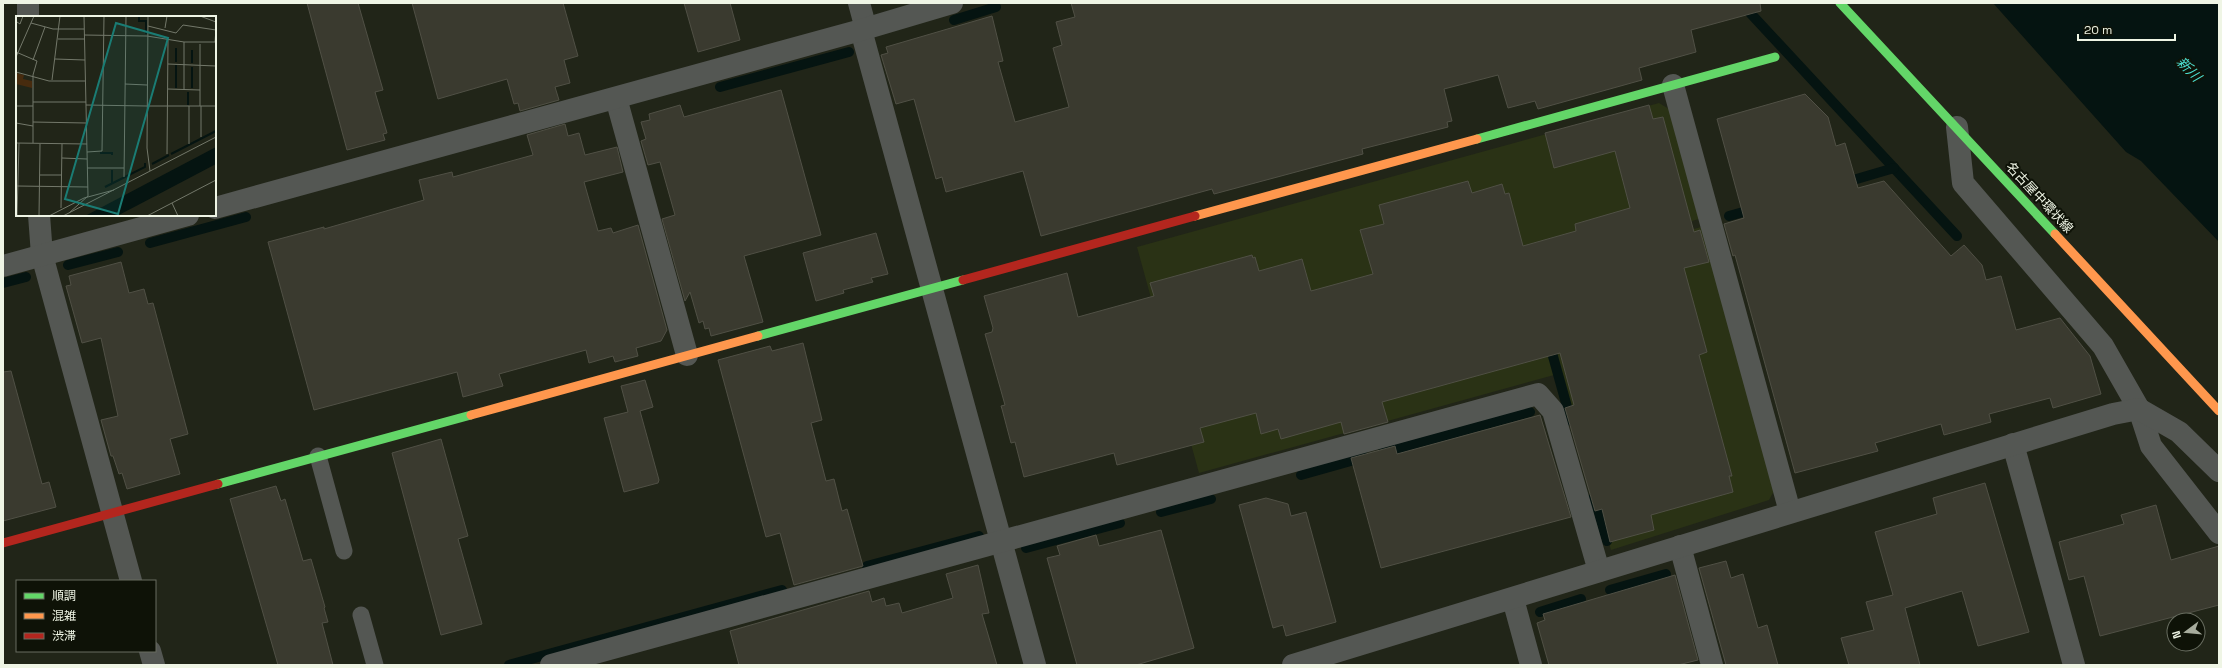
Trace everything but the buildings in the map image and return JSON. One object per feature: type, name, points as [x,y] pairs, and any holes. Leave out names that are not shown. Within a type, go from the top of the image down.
[{"type":"street","points":[[28,3],[28,16]]},
{"type":"street","points":[[858,3],[932,287],[1035,665]]},
{"type":"street","points":[[216,208],[864,30],[952,3]]},
{"type":"street","name":"名古屋中環状線","points":[[1840,3],[1957,127],[2219,411]]},
{"type":"street","points":[[3,543],[1775,57]]},
{"type":"street","points":[[1673,85],[1790,512]]},
{"type":"street","points":[[616,98],[687,355]]},
{"type":"street","points":[[1957,127],[1963,183],[2103,346],[2139,410],[2152,446],[2219,533]]},
{"type":"street","points":[[39,216],[42,255],[131,580]]},
{"type":"street","points":[[3,266],[184,216]]},
{"type":"street","points":[[551,665],[1538,394],[1553,411],[1599,571]]},
{"type":"street","points":[[1293,665],[1513,599],[1790,512],[2113,414],[2139,410],[2179,432],[2219,471]]},
{"type":"street","points":[[2013,444],[2074,665]]},
{"type":"street","points":[[1680,546],[1712,665]]},
{"type":"street","points":[[1513,599],[1531,665]]},
{"type":"street","points":[[150,652],[154,665]]},
{"type":"lane","points":[[318,456],[344,551]]},
{"type":"lane","points":[[362,615],[375,665]]},
{"type":"shaded area","points":[[1659,103],[1669,109],[1699,219],[1524,267],[1554,375],[1199,473],[1137,247]]},
{"type":"shaded area","points":[[1701,227],[1775,489],[1769,500],[1611,550],[1534,275]]},
{"type":"water","name":"新川","points":[[1993,3],[2219,3],[2219,242],[2141,161],[2126,152]]},
{"type":"waterway","points":[[1741,3],[1957,236]]},
{"type":"waterway","points":[[954,20],[996,7]]},
{"type":"waterway","points":[[720,87],[849,52]]},
{"type":"waterway","points":[[1843,183],[1894,168]]},
{"type":"waterway","points":[[1729,216],[1754,209]]},
{"type":"waterway","points":[[150,243],[246,217]]},
{"type":"waterway","points":[[68,265],[118,252]]},
{"type":"waterway","points":[[3,283],[26,277]]},
{"type":"waterway","points":[[1549,342],[1571,421]]},
{"type":"waterway","points":[[1382,453],[1530,412]]},
{"type":"waterway","points":[[1301,475],[1365,457]]},
{"type":"waterway","points":[[1594,497],[1607,541]]},
{"type":"waterway","points":[[1161,512],[1211,499]]},
{"type":"waterway","points":[[1026,548],[1120,523]]},
{"type":"waterway","points":[[867,566],[979,536]]},
{"type":"waterway","points":[[1610,590],[1666,574]]},
{"type":"waterway","points":[[509,665],[782,590]]},
{"type":"waterway","points":[[1540,612],[1581,599]]},
{"type":"traffic: fast","points":[[1840,3],[2055,234]]},
{"type":"traffic: fast","points":[[1477,139],[1775,57]]},
{"type":"traffic: fast","points":[[758,336],[963,280]]},
{"type":"traffic: fast","points":[[218,484],[471,415]]},
{"type":"traffic: slow","points":[[1195,216],[1477,139]]},
{"type":"traffic: slow","points":[[2055,234],[2219,411]]},
{"type":"traffic: slow","points":[[471,415],[758,336]]},
{"type":"traffic: jam","points":[[963,280],[1195,216]]},
{"type":"traffic: jam","points":[[3,543],[218,484]]}]
